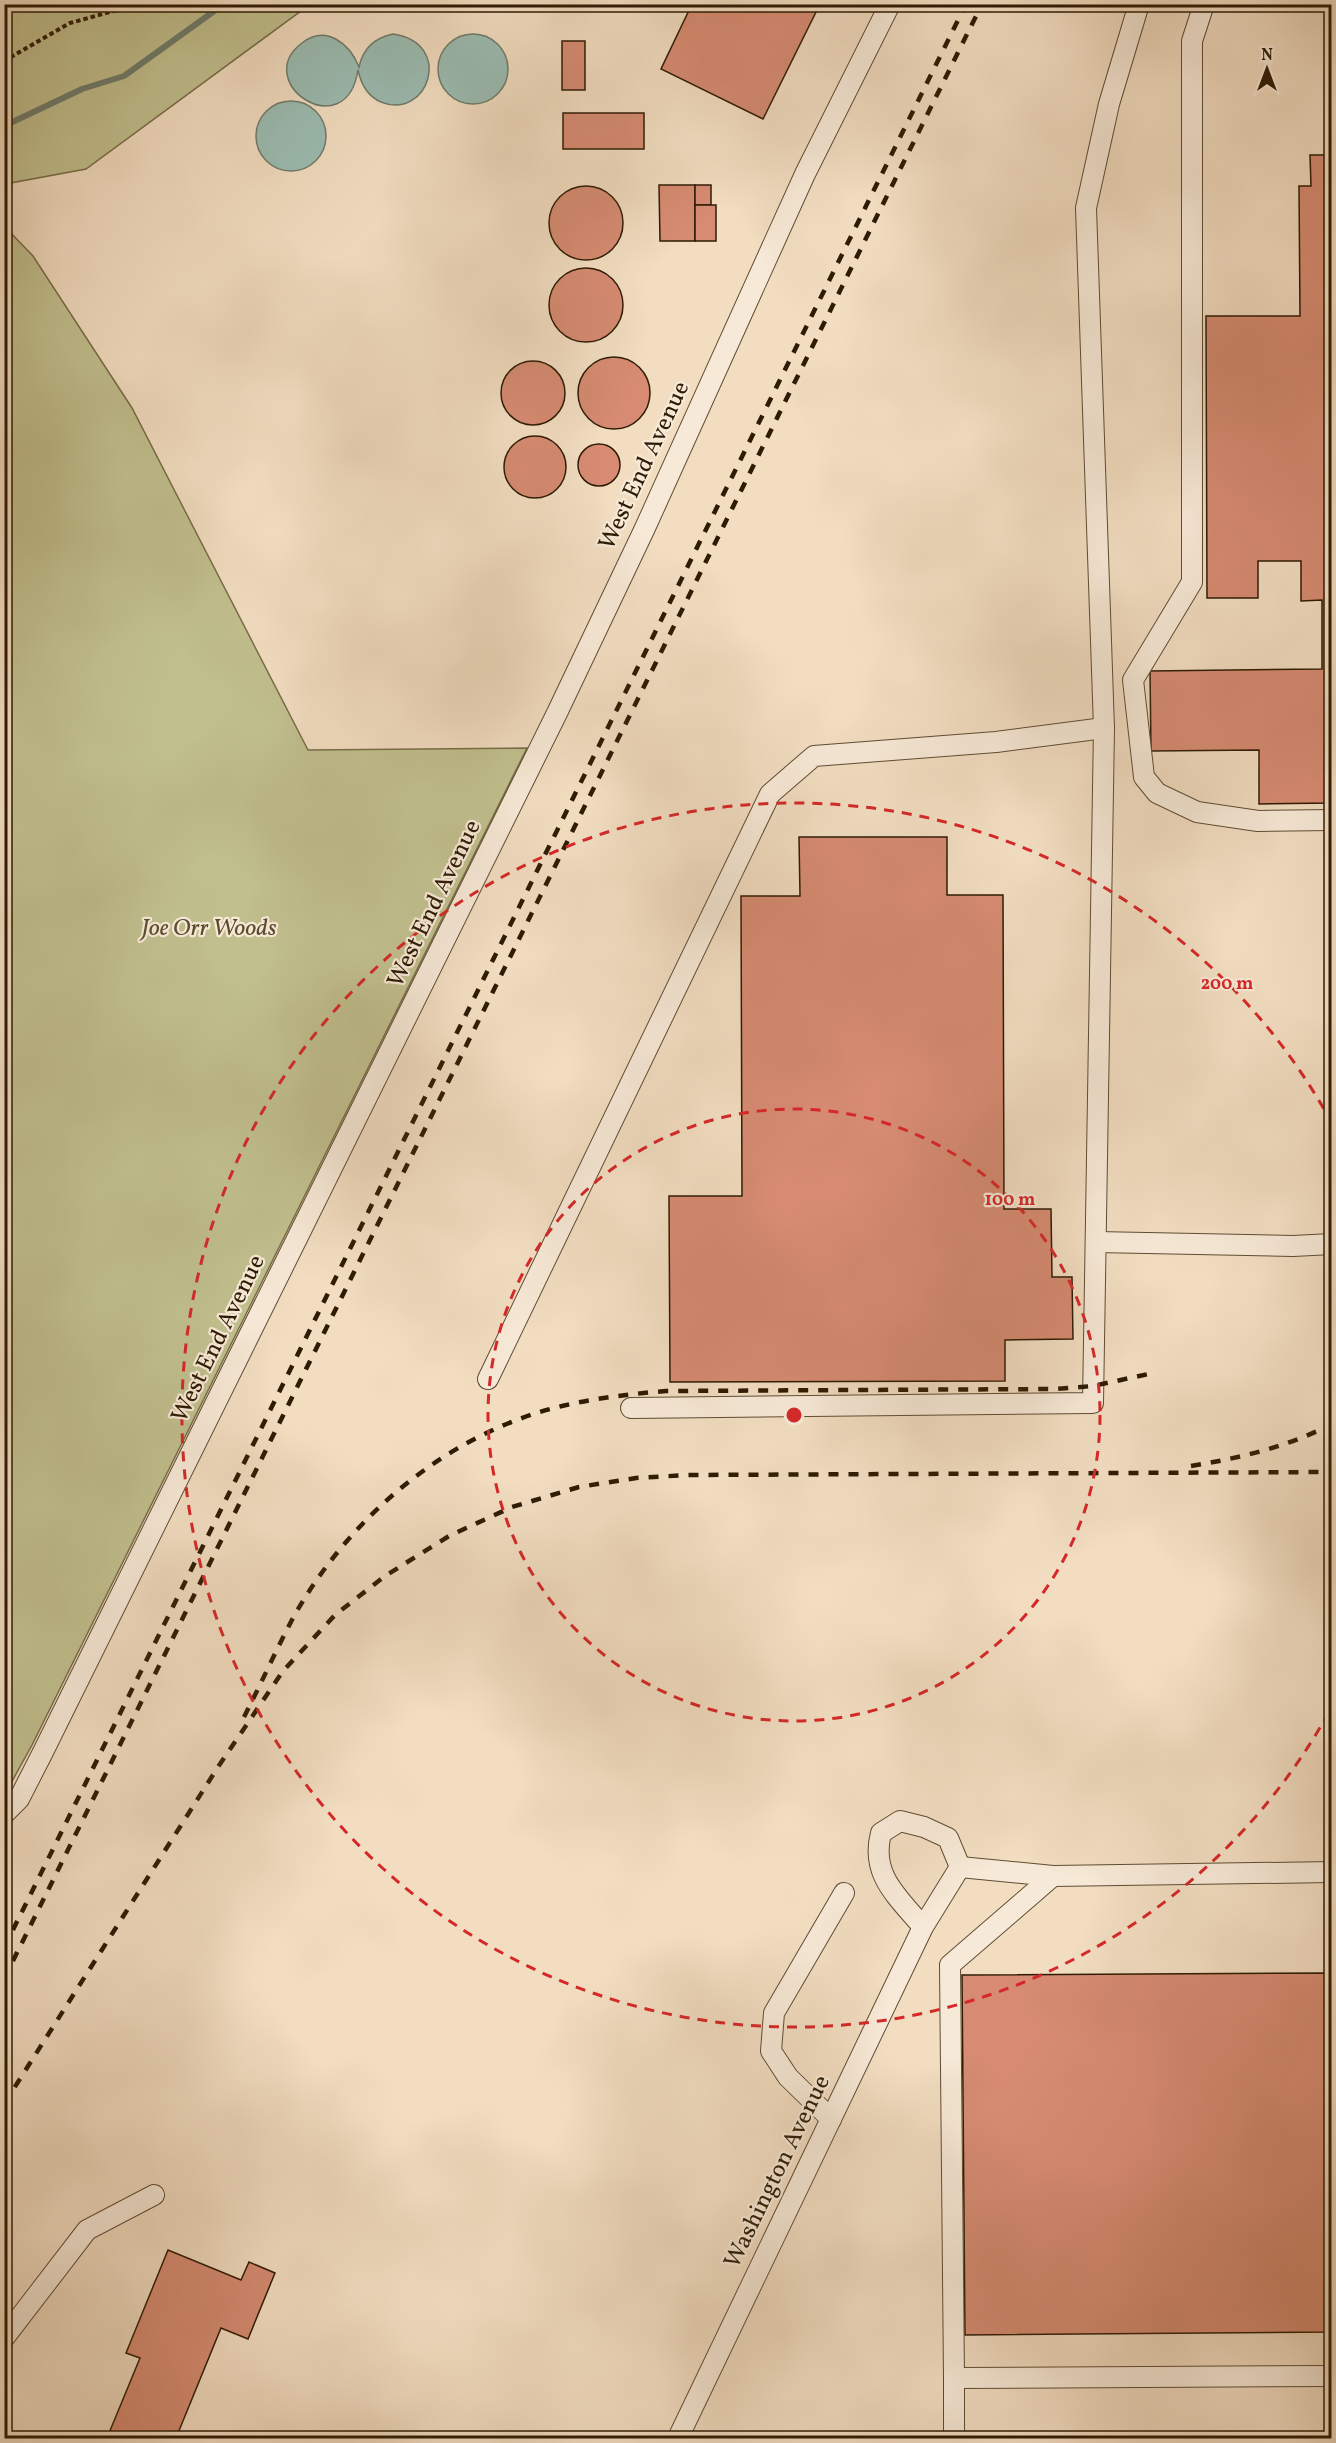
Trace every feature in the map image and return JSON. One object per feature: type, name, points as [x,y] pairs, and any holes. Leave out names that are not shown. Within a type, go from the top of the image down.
[{"type":"street","name":"West End Avenue","points":[[4,1814],[19,1799],[33,1772],[557,713],[645,528],[805,174],[890,4]]},
{"type":"street","points":[[631,1408],[1093,1403],[1104,728],[1086,208],[1109,104],[1139,4]]},
{"type":"street","points":[[1204,4],[1192,41],[1192,582],[1133,680],[1144,777],[1157,793],[1197,812],[1258,821],[1332,820]]},
{"type":"street","points":[[488,1379],[770,794],[814,756],[996,742],[1104,728]]},
{"type":"street","points":[[1096,1242],[1293,1246],[1332,1244]]},
{"type":"street","points":[[923,1927],[883,1878],[876,1849],[880,1833],[900,1821],[924,1827],[948,1838],[960,1867],[1053,1876],[1332,1872]]},
{"type":"street","name":"Washington Avenue","points":[[678,2439],[923,1927],[960,1867]]},
{"type":"street","points":[[954,2439],[950,1965],[1053,1876]]},
{"type":"street","points":[[831,2119],[788,2077],[771,2051],[774,2013],[843,1893]]},
{"type":"street","points":[[4,2338],[87,2230],[154,2195]]},
{"type":"street","points":[[954,2378],[1332,2376]]},
{"type":"path","points":[[4,60],[70,23],[139,4]]},
{"type":"green space","points":[[5,4],[309,5],[86,169],[5,184]]},
{"type":"green space","name":"Joe Orr Woods","points":[[5,227],[33,256],[132,408],[308,750],[527,748],[32,1745],[5,1794]]},
{"type":"water","points":[[393,34],[412,40],[424,51],[429,64],[428,78],[422,91],[411,101],[398,105],[381,102],[365,89],[358,70],[350,93],[337,104],[321,106],[306,100],[294,89],[287,74],[289,59],[302,43],[311,38],[328,36],[336,39],[350,51],[359,67],[363,54],[370,45],[380,38]]},
{"type":"water","points":[[473,34],[486,37],[498,44],[505,56],[508,69],[505,82],[498,94],[486,101],[473,104],[460,101],[448,94],[441,82],[438,69],[441,56],[448,44],[460,37]]},
{"type":"water","points":[[284,101],[298,101],[311,107],[320,116],[326,129],[324,149],[316,161],[298,171],[284,171],[271,165],[262,156],[256,143],[256,129],[262,116],[271,107]]},
{"type":"building","points":[[692,4],[820,4],[763,119],[661,69]]},
{"type":"building","points":[[562,41],[585,41],[585,90],[562,90]]},
{"type":"building","points":[[563,113],[644,113],[644,149],[563,149]]},
{"type":"building","points":[[1310,155],[1332,155],[1332,803],[1259,804],[1259,750],[1151,751],[1150,671],[1322,669],[1322,600],[1301,601],[1301,561],[1258,561],[1258,598],[1207,598],[1206,316],[1300,316],[1299,186],[1311,186]]},
{"type":"building","points":[[659,185],[695,185],[695,241],[660,241]]},
{"type":"building","points":[[695,185],[711,185],[711,205],[695,205]]},
{"type":"building","points":[[586,186],[600,189],[612,197],[620,209],[623,223],[620,237],[612,249],[600,257],[586,260],[572,257],[560,249],[552,237],[549,223],[552,209],[560,197],[572,189]]},
{"type":"building","points":[[695,205],[716,205],[716,241],[695,241]]},
{"type":"building","points":[[586,268],[600,271],[612,279],[620,291],[623,305],[620,319],[612,331],[600,339],[586,342],[572,339],[560,331],[552,319],[549,305],[552,291],[560,279],[572,271]]},
{"type":"building","points":[[614,357],[628,360],[640,367],[647,379],[650,393],[647,407],[640,419],[628,426],[614,429],[600,426],[588,419],[581,407],[578,393],[581,379],[588,367],[600,360]]},
{"type":"building","points":[[533,361],[545,363],[556,370],[563,381],[565,393],[563,405],[556,416],[545,423],[533,425],[521,423],[510,416],[503,405],[501,393],[503,381],[510,370],[521,363]]},
{"type":"building","points":[[529,436],[541,436],[557,445],[564,455],[566,467],[564,479],[557,489],[541,498],[529,498],[518,493],[509,484],[504,473],[504,461],[509,450],[518,441]]},
{"type":"building","points":[[599,444],[614,450],[620,465],[614,480],[599,486],[584,480],[578,465],[584,450]]},
{"type":"building","points":[[799,837],[947,837],[947,895],[1003,895],[1004,1209],[1051,1209],[1052,1277],[1072,1277],[1073,1339],[1005,1340],[1005,1381],[670,1382],[669,1196],[742,1196],[741,896],[800,896]]},
{"type":"building","points":[[1332,1973],[1332,2332],[965,2335],[962,1975]]},
{"type":"building","points":[[168,2250],[241,2280],[249,2262],[275,2273],[248,2339],[221,2328],[176,2438],[107,2438],[140,2358],[126,2353]]},
{"type":"waterway","points":[[4,126],[82,89],[124,76],[224,4]]},
{"type":"railway","points":[[4,1948],[966,4]]},
{"type":"railway","points":[[4,1979],[982,4]]},
{"type":"railway","points":[[244,1717],[293,1618],[316,1581],[343,1546],[406,1484],[442,1458],[480,1436],[520,1419],[562,1406],[588,1401],[666,1391],[1054,1389],[1093,1386],[1153,1373]]},
{"type":"railway","points":[[1191,1466],[1263,1451],[1332,1424]]},
{"type":"railway","points":[[4,2104],[218,1767],[283,1671],[335,1615],[385,1576],[449,1536],[512,1507],[579,1487],[636,1478],[688,1475],[1332,1472]]}]
